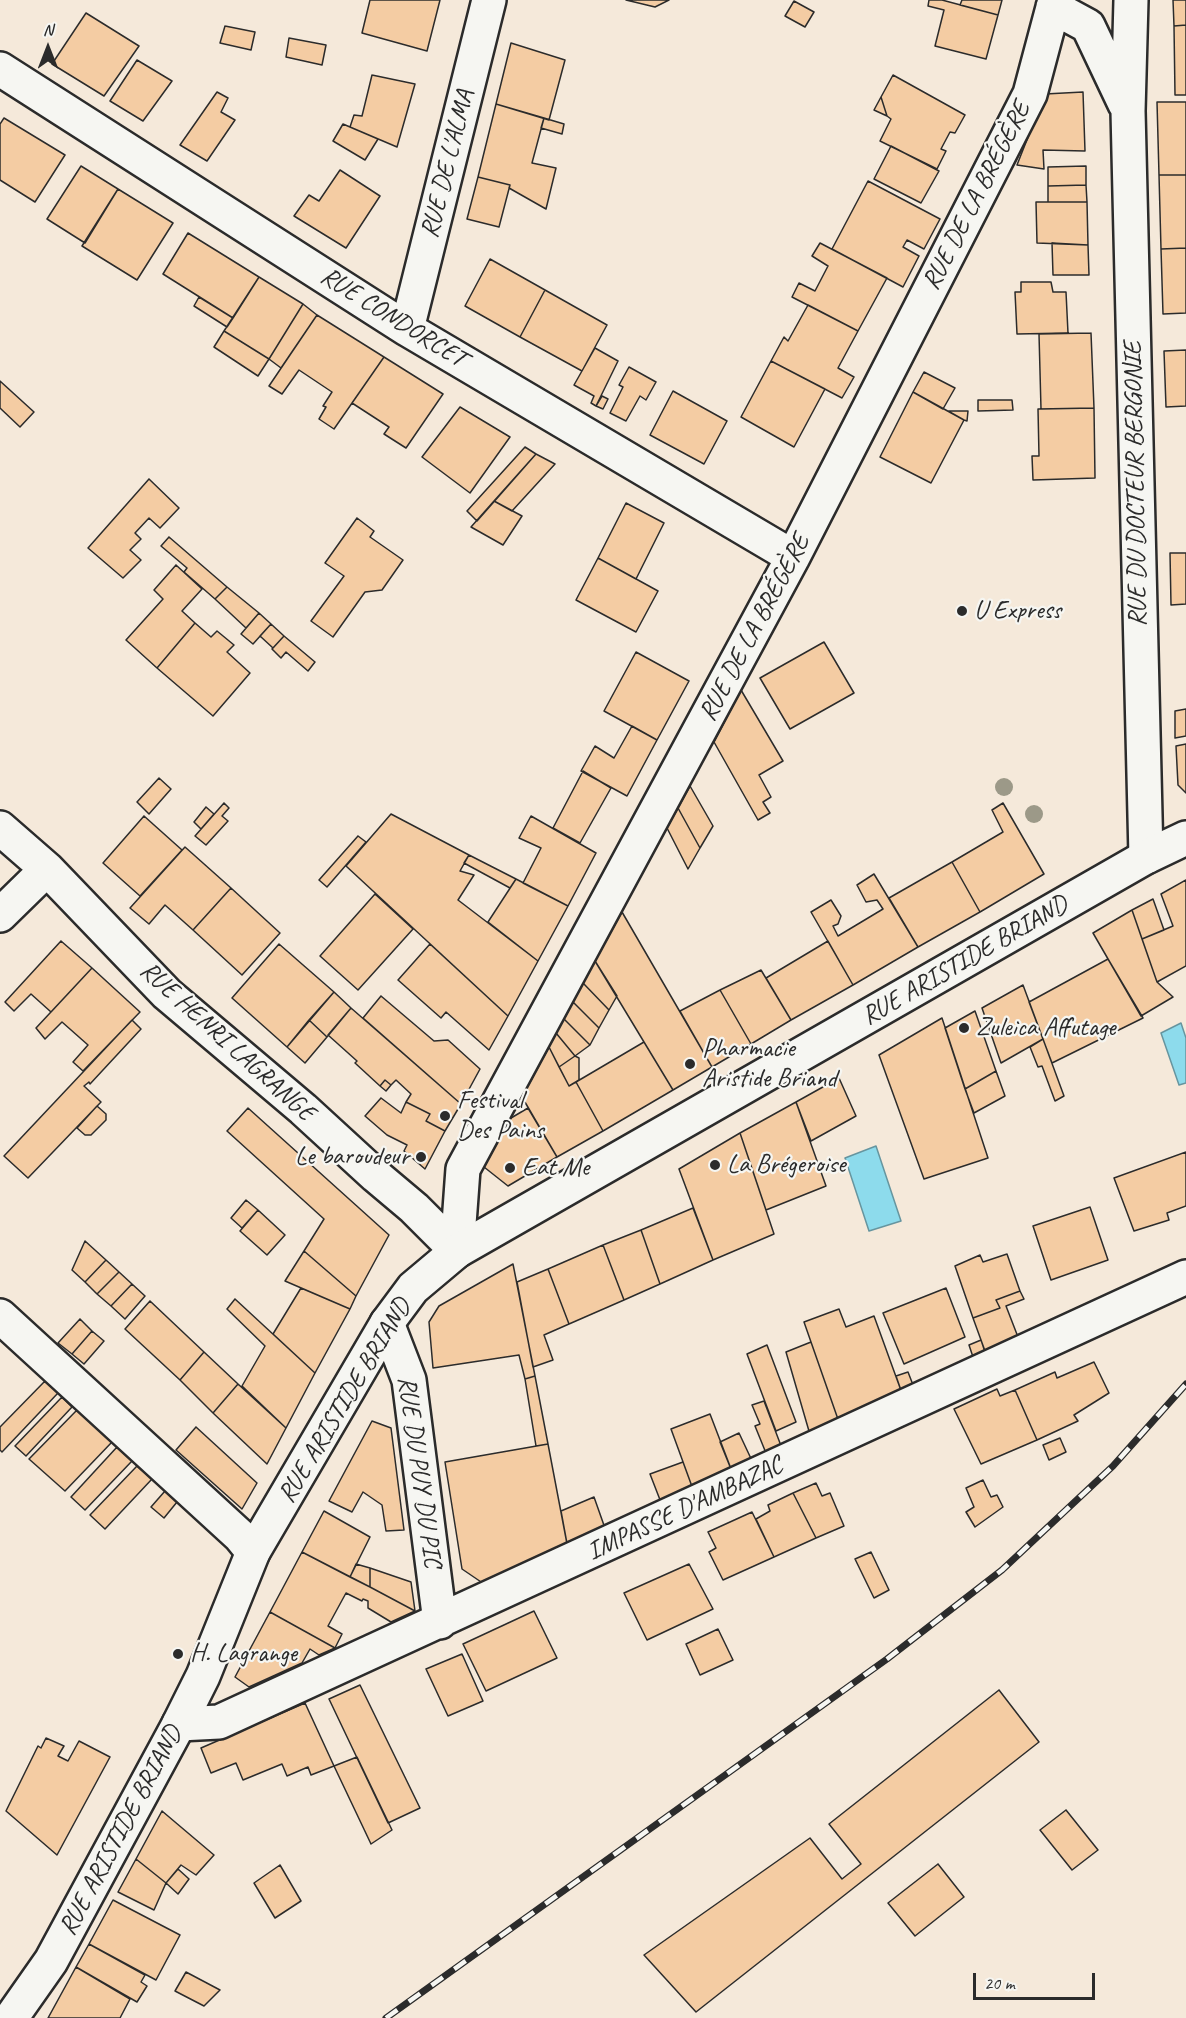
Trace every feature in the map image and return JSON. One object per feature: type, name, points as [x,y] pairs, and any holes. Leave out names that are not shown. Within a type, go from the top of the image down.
[{"type":"street","name":"RUE DE L'ALMA","points":[[407,329],[489,0]]},
{"type":"street","name":"RUE DU DOCTEUR BERGONIE","points":[[1131,0],[1128,111],[1146,857]]},
{"type":"street","name":"RUE DU DOCTEUR BERGONIE","points":[[1054,3],[1088,26],[1128,111]]},
{"type":"street","name":"RUE DE LA BRÉGÈRE","points":[[458,1251],[463,1169],[793,557],[1030,94],[1054,3]]},
{"type":"street","name":"RUE CONDORCET","points":[[0,69],[407,329],[793,557]]},
{"type":"street","name":"RUE HENRI LAGRANGE","points":[[0,828],[47,869],[167,994],[303,1109],[414,1208],[458,1251]]},
{"type":"street","name":"RUE ARISTIDE BRIAND","points":[[11,2018],[51,1961],[179,1724],[203,1676],[253,1552],[387,1323],[413,1288],[458,1251],[1146,857],[1186,837]]},
{"type":"street","points":[[0,915],[47,869]]},
{"type":"street","name":"IMPASSE D'AMBAZAC","points":[[179,1724],[219,1722],[1186,1277]]},
{"type":"street","points":[[0,1316],[240,1536],[253,1552]]},
{"type":"street","name":"RUE DU PUY DU PIC","points":[[387,1323],[409,1380],[440,1622]]},
{"type":"water","points":[[1181,1023],[1186,1038],[1186,1083],[1179,1085],[1161,1033]]},
{"type":"water","points":[[876,1146],[901,1221],[869,1231],[845,1158]]},
{"type":"building","points":[[370,0],[440,0],[427,51],[362,33]]},
{"type":"building","points":[[626,0],[669,0],[655,7]]},
{"type":"building","points":[[929,0],[942,0],[998,15],[986,59],[935,46],[944,10],[928,6]]},
{"type":"building","points":[[962,0],[1002,0],[998,15],[960,5]]},
{"type":"building","points":[[1173,0],[1186,0],[1186,25],[1174,26]]},
{"type":"building","points":[[794,1],[814,12],[805,27],[785,16]]},
{"type":"building","points":[[86,13],[139,46],[104,96],[52,64]]},
{"type":"building","points":[[1186,25],[1186,95],[1175,95],[1174,26]]},
{"type":"building","points":[[225,26],[255,32],[251,50],[220,43]]},
{"type":"building","points":[[289,38],[326,45],[322,65],[286,57]]},
{"type":"building","points":[[511,43],[565,60],[549,120],[496,104]]},
{"type":"building","points":[[137,60],[172,81],[143,121],[110,101]]},
{"type":"building","points":[[372,75],[415,84],[397,147],[350,127],[354,115],[362,116]]},
{"type":"building","points":[[893,75],[965,115],[955,133],[950,132],[941,149],[946,151],[937,169],[880,141],[891,119],[887,116],[881,97]]},
{"type":"building","points":[[217,92],[228,98],[221,112],[235,120],[207,161],[180,145]]},
{"type":"building","points":[[1083,92],[1085,151],[1043,150],[1044,169],[1017,165],[1045,94]]},
{"type":"building","points":[[881,97],[887,116],[874,110]]},
{"type":"building","points":[[1157,102],[1186,102],[1186,175],[1159,175]]},
{"type":"building","points":[[496,104],[544,118],[532,163],[556,168],[546,209],[509,188],[510,185],[478,177]]},
{"type":"building","points":[[4,118],[65,155],[35,202],[0,180],[0,124]]},
{"type":"building","points":[[544,118],[564,124],[562,134],[541,128]]},
{"type":"building","points":[[343,124],[378,139],[365,160],[333,141]]},
{"type":"building","points":[[891,146],[939,171],[921,203],[874,179]]},
{"type":"building","points":[[81,166],[118,189],[85,243],[47,219]]},
{"type":"building","points":[[1086,166],[1086,185],[1048,186],[1048,167]]},
{"type":"building","points":[[340,170],[380,196],[346,248],[294,216],[309,195],[319,201]]},
{"type":"building","points":[[1159,175],[1186,175],[1186,248],[1161,249]]},
{"type":"building","points":[[478,177],[510,185],[499,227],[467,219]]},
{"type":"building","points":[[868,181],[940,219],[924,249],[907,240],[903,247],[919,256],[903,287],[832,249]]},
{"type":"building","points":[[1086,185],[1087,202],[1048,202],[1048,186]]},
{"type":"building","points":[[118,189],[173,223],[137,280],[82,246]]},
{"type":"building","points":[[1036,202],[1087,202],[1088,245],[1037,243]]},
{"type":"building","points":[[188,233],[259,277],[233,318],[163,274]]},
{"type":"building","points":[[820,243],[887,278],[858,331],[792,297],[799,283],[815,291],[828,266],[812,256]]},
{"type":"building","points":[[1052,243],[1088,245],[1089,275],[1053,275]]},
{"type":"building","points":[[1186,248],[1186,313],[1163,314],[1161,249]]},
{"type":"building","points":[[490,259],[545,290],[520,337],[465,306]]},
{"type":"building","points":[[259,277],[303,304],[269,359],[224,331]]},
{"type":"building","points":[[1021,282],[1051,282],[1053,292],[1066,292],[1068,333],[1017,334],[1015,292],[1021,292]]},
{"type":"building","points":[[545,290],[607,325],[582,371],[520,337]]},
{"type":"building","points":[[199,297],[233,318],[227,327],[194,306]]},
{"type":"building","points":[[303,304],[317,315],[281,368],[269,359]]},
{"type":"building","points":[[808,305],[858,331],[838,368],[854,377],[842,398],[771,361],[784,337],[788,341]]},
{"type":"building","points":[[317,315],[384,357],[334,429],[319,419],[326,407],[323,406],[332,392],[299,370],[282,394],[269,386]]},
{"type":"building","points":[[224,331],[269,359],[258,376],[214,347]]},
{"type":"building","points":[[1091,333],[1094,408],[1041,409],[1039,334]]},
{"type":"building","points":[[595,348],[618,361],[596,406],[591,403],[594,396],[574,385]]},
{"type":"building","points":[[1186,350],[1186,406],[1166,407],[1164,351]]},
{"type":"building","points":[[384,357],[443,394],[406,448],[384,434],[389,427],[352,403]]},
{"type":"building","points":[[771,361],[825,389],[794,447],[741,417]]},
{"type":"building","points":[[629,367],[656,382],[646,400],[640,396],[626,421],[610,413],[623,387],[619,385]]},
{"type":"building","points":[[924,372],[955,388],[943,409],[913,392]]},
{"type":"building","points":[[0,381],[34,412],[20,427],[0,408]]},
{"type":"building","points":[[673,391],[727,421],[704,464],[650,435]]},
{"type":"building","points":[[913,392],[964,420],[931,483],[880,457]]},
{"type":"building","points":[[602,396],[608,399],[603,409],[596,406]]},
{"type":"building","points":[[978,400],[1012,400],[1013,410],[978,411]]},
{"type":"building","points":[[460,407],[510,437],[470,493],[422,457]]},
{"type":"building","points":[[1094,408],[1095,478],[1033,480],[1032,456],[1039,456],[1038,409]]},
{"type":"building","points":[[948,411],[968,411],[967,421],[964,420]]},
{"type":"building","points":[[525,447],[536,454],[477,521],[467,511]]},
{"type":"building","points":[[536,454],[555,464],[512,511],[494,501]]},
{"type":"building","points":[[149,479],[179,508],[160,528],[149,518],[135,533],[141,539],[130,550],[141,560],[123,578],[88,548]]},
{"type":"building","points":[[494,501],[522,516],[503,545],[471,527]]},
{"type":"building","points":[[626,503],[664,523],[636,579],[598,558]]},
{"type":"building","points":[[357,518],[374,531],[370,537],[403,560],[382,590],[365,592],[333,637],[311,621],[344,576],[325,563]]},
{"type":"building","points":[[169,537],[227,587],[215,599],[184,572],[187,568],[161,546]]},
{"type":"building","points":[[1170,553],[1186,553],[1186,604],[1171,605]]},
{"type":"building","points":[[598,558],[658,591],[636,632],[576,600]]},
{"type":"building","points":[[176,565],[202,589],[182,611],[195,623],[157,668],[126,640],[163,599],[154,590]]},
{"type":"building","points":[[227,587],[259,613],[246,628],[215,599]]},
{"type":"building","points":[[259,613],[271,624],[253,644],[241,634]]},
{"type":"building","points":[[195,623],[211,637],[217,631],[234,645],[227,652],[250,673],[213,716],[157,668]]},
{"type":"building","points":[[271,624],[284,636],[273,648],[260,636]]},
{"type":"building","points":[[284,636],[315,662],[308,671],[286,652],[281,658],[272,649]]},
{"type":"building","points":[[824,642],[854,693],[790,729],[760,678]]},
{"type":"building","points":[[636,652],[689,681],[657,740],[604,711]]},
{"type":"building","points":[[741,690],[783,761],[759,775],[771,797],[763,802],[770,813],[758,820],[714,742]]},
{"type":"building","points":[[1186,709],[1186,736],[1175,738],[1175,711]]},
{"type":"building","points":[[632,726],[657,740],[627,796],[581,771],[595,746],[614,758]]},
{"type":"building","points":[[1186,744],[1186,793],[1178,785],[1176,746]]},
{"type":"building","points":[[583,771],[611,788],[580,843],[553,828]]},
{"type":"building","points":[[159,778],[171,789],[149,814],[137,802]]},
{"type":"building","points":[[690,786],[713,826],[700,848],[678,808]]},
{"type":"building","points":[[224,803],[229,808],[222,816],[228,821],[206,845],[195,836]]},
{"type":"building","points":[[1003,803],[1044,874],[980,912],[952,862],[1003,832],[992,810]]},
{"type":"building","points":[[206,807],[214,814],[201,829],[194,822]]},
{"type":"building","points":[[678,808],[700,848],[688,869],[667,828]]},
{"type":"building","points":[[391,814],[469,855],[460,871],[474,875],[458,900],[538,961],[508,1016],[346,866]]},
{"type":"building","points":[[144,816],[182,850],[140,896],[103,863]]},
{"type":"building","points":[[531,816],[596,853],[568,906],[523,883],[541,848],[519,838]]},
{"type":"building","points":[[358,836],[366,842],[327,887],[319,880]]},
{"type":"building","points":[[185,847],[231,888],[193,930],[165,905],[149,924],[130,908]]},
{"type":"building","points":[[469,855],[516,879],[510,888],[464,863]]},
{"type":"building","points":[[952,862],[980,912],[918,947],[889,898]]},
{"type":"building","points":[[874,874],[918,947],[853,985],[811,912],[831,900],[841,916],[838,924],[833,926],[838,936],[883,909],[877,900],[866,902],[857,885]]},
{"type":"building","points":[[516,879],[568,906],[538,961],[488,922]]},
{"type":"building","points":[[1186,880],[1186,966],[1157,982],[1142,939],[1173,926],[1161,894]]},
{"type":"building","points":[[231,888],[280,933],[242,975],[193,930]]},
{"type":"building","points":[[375,894],[413,929],[358,990],[320,956]]},
{"type":"building","points":[[1153,899],[1164,930],[1142,939],[1132,910]]},
{"type":"building","points":[[1132,910],[1157,982],[1173,997],[1141,1016],[1093,933]]},
{"type":"building","points":[[622,912],[712,1067],[673,1090],[595,961]]},
{"type":"building","points":[[61,941],[92,968],[51,1012],[31,994],[14,1011],[5,1002]]},
{"type":"building","points":[[828,941],[853,985],[791,1020],[766,978]]},
{"type":"building","points":[[279,944],[334,992],[287,1047],[232,998]]},
{"type":"building","points":[[430,944],[508,1016],[489,1050],[446,1012],[441,1018],[398,980]]},
{"type":"building","points":[[1108,959],[1143,1018],[1052,1063],[1029,1002]]},
{"type":"building","points":[[595,961],[617,996],[609,1010],[583,983]]},
{"type":"building","points":[[92,968],[140,1012],[83,1071],[73,1062],[88,1045],[62,1022],[45,1039],[36,1028]]},
{"type":"building","points":[[761,970],[791,1020],[751,1044],[720,990]]},
{"type":"building","points":[[583,983],[609,1010],[599,1028],[573,1002]]},
{"type":"building","points":[[1023,985],[1043,1039],[1001,1063],[982,1008]]},
{"type":"building","points":[[720,990],[751,1044],[712,1067],[680,1011]]},
{"type":"building","points":[[334,992],[351,1008],[327,1037],[309,1020]]},
{"type":"building","points":[[381,996],[434,1041],[448,1040],[480,1069],[461,1104],[363,1018]]},
{"type":"building","points":[[573,1002],[599,1028],[590,1045],[564,1019]]},
{"type":"building","points":[[351,1008],[461,1104],[445,1131],[426,1121],[430,1114],[406,1102],[411,1094],[396,1080],[391,1085],[385,1080],[380,1086],[328,1035]]},
{"type":"building","points":[[975,1011],[996,1071],[965,1089],[945,1028]]},
{"type":"building","points":[[942,1018],[988,1158],[924,1179],[879,1055]]},
{"type":"building","points":[[564,1019],[590,1045],[575,1056],[556,1033]]},
{"type":"building","points":[[132,1020],[141,1029],[90,1084],[89,1082],[84,1086],[101,1102],[28,1178],[4,1156]]},
{"type":"building","points":[[309,1020],[327,1037],[305,1063],[287,1047]]},
{"type":"building","points":[[556,1033],[575,1056],[559,1067],[549,1047]]},
{"type":"building","points":[[1043,1039],[1064,1096],[1055,1101],[1042,1066],[1038,1067],[1030,1047]]},
{"type":"building","points":[[644,1042],[673,1090],[603,1131],[576,1082]]},
{"type":"building","points":[[549,1047],[569,1086],[576,1082],[603,1131],[557,1157],[522,1097]]},
{"type":"building","points":[[575,1056],[579,1058],[579,1080],[569,1086],[559,1067]]},
{"type":"building","points":[[996,1071],[1005,1096],[974,1113],[965,1089]]},
{"type":"building","points":[[839,1078],[856,1116],[811,1141],[796,1102]]},
{"type":"building","points":[[385,1080],[391,1085],[386,1091],[380,1086]]},
{"type":"building","points":[[381,1098],[401,1113],[406,1102],[430,1114],[426,1121],[445,1131],[425,1169],[404,1151],[407,1145],[387,1135],[365,1116]]},
{"type":"building","points":[[796,1102],[826,1186],[766,1210],[740,1133]]},
{"type":"building","points":[[97,1106],[106,1114],[106,1120],[91,1135],[85,1135],[77,1128]]},
{"type":"building","points":[[248,1108],[389,1235],[356,1296],[304,1251],[324,1219],[227,1131]]},
{"type":"building","points":[[528,1108],[557,1157],[508,1186],[484,1167],[511,1118]]},
{"type":"building","points":[[740,1133],[774,1234],[713,1260],[679,1169]]},
{"type":"building","points":[[1186,1152],[1186,1206],[1167,1213],[1169,1220],[1134,1231],[1114,1178]]},
{"type":"building","points":[[246,1200],[258,1210],[242,1228],[231,1218]]},
{"type":"building","points":[[1090,1207],[1108,1260],[1051,1280],[1033,1226]]},
{"type":"building","points":[[693,1208],[713,1260],[660,1284],[641,1230]]},
{"type":"building","points":[[258,1210],[285,1235],[267,1255],[240,1231]]},
{"type":"building","points":[[641,1230],[660,1284],[624,1300],[603,1245]]},
{"type":"building","points":[[85,1241],[106,1260],[85,1282],[72,1270]]},
{"type":"building","points":[[603,1245],[624,1300],[569,1324],[548,1269]]},
{"type":"building","points":[[304,1251],[356,1296],[350,1309],[285,1281]]},
{"type":"building","points":[[1007,1254],[1020,1291],[996,1300],[1000,1308],[973,1318],[955,1266],[980,1255],[983,1262]]},
{"type":"building","points":[[106,1260],[119,1272],[97,1294],[85,1282]]},
{"type":"building","points":[[513,1264],[535,1376],[525,1379],[519,1355],[433,1368],[429,1322],[439,1306]]},
{"type":"building","points":[[548,1269],[569,1324],[544,1335],[553,1360],[533,1367],[517,1282]]},
{"type":"building","points":[[119,1272],[132,1284],[111,1306],[97,1294]]},
{"type":"building","points":[[132,1284],[145,1296],[125,1319],[111,1306]]},
{"type":"building","points":[[301,1288],[350,1309],[315,1373],[273,1334]]},
{"type":"building","points":[[946,1288],[965,1337],[904,1364],[883,1313]]},
{"type":"building","points":[[1020,1291],[1024,1299],[1006,1306],[1018,1337],[985,1351],[973,1318],[1000,1308],[996,1300]]},
{"type":"building","points":[[235,1299],[315,1373],[286,1428],[242,1386],[265,1346],[227,1309]]},
{"type":"building","points":[[150,1301],[204,1352],[180,1380],[125,1329]]},
{"type":"building","points":[[839,1309],[846,1327],[874,1316],[903,1396],[840,1425],[804,1322]]},
{"type":"building","points":[[80,1319],[92,1331],[72,1354],[58,1343]]},
{"type":"building","points":[[92,1331],[104,1341],[84,1364],[72,1354]]},
{"type":"building","points":[[981,1340],[987,1358],[975,1363],[969,1345]]},
{"type":"building","points":[[811,1342],[840,1425],[811,1438],[786,1352]]},
{"type":"building","points":[[767,1345],[796,1422],[776,1431],[747,1354]]},
{"type":"building","points":[[204,1352],[238,1384],[213,1413],[180,1380]]},
{"type":"building","points":[[1094,1362],[1109,1393],[1074,1415],[1078,1421],[1037,1440],[1015,1390],[1055,1372],[1057,1378]]},
{"type":"building","points":[[908,1372],[915,1390],[903,1396],[896,1376]]},
{"type":"building","points":[[535,1376],[548,1444],[536,1446],[525,1379]]},
{"type":"building","points":[[45,1381],[58,1393],[2,1452],[0,1450],[0,1427]]},
{"type":"building","points":[[238,1384],[286,1428],[267,1464],[213,1413]]},
{"type":"building","points":[[997,1389],[1000,1396],[1015,1390],[1037,1440],[981,1464],[954,1409]]},
{"type":"building","points":[[62,1397],[72,1407],[26,1456],[15,1446]]},
{"type":"building","points":[[764,1401],[783,1451],[768,1458],[755,1426],[760,1424],[752,1405]]},
{"type":"building","points":[[77,1410],[112,1442],[65,1491],[29,1459]]},
{"type":"building","points":[[710,1414],[733,1474],[694,1492],[671,1429]]},
{"type":"building","points":[[372,1421],[391,1428],[404,1530],[386,1531],[382,1505],[363,1492],[352,1512],[329,1501]]},
{"type":"building","points":[[196,1427],[257,1483],[242,1509],[176,1450]]},
{"type":"building","points":[[739,1433],[754,1465],[733,1474],[720,1442]]},
{"type":"building","points":[[1060,1438],[1066,1452],[1049,1460],[1043,1445]]},
{"type":"building","points":[[548,1444],[568,1549],[487,1586],[462,1569],[445,1462]]},
{"type":"building","points":[[117,1447],[132,1461],[85,1510],[71,1497]]},
{"type":"building","points":[[683,1462],[694,1492],[662,1505],[650,1474]]},
{"type":"building","points":[[137,1466],[152,1479],[105,1529],[90,1515]]},
{"type":"building","points":[[983,1480],[991,1497],[997,1495],[1003,1507],[975,1527],[966,1512],[974,1507],[966,1488]]},
{"type":"building","points":[[816,1483],[822,1496],[830,1493],[844,1526],[816,1538],[793,1493]]},
{"type":"building","points":[[165,1491],[177,1502],[164,1518],[151,1507]]},
{"type":"building","points":[[793,1493],[816,1538],[774,1557],[756,1519],[770,1511],[768,1505]]},
{"type":"building","points":[[594,1497],[606,1531],[568,1549],[561,1511]]},
{"type":"building","points":[[324,1511],[370,1537],[350,1577],[302,1552]]},
{"type":"building","points":[[752,1512],[774,1557],[723,1580],[709,1552],[716,1548],[708,1532]]},
{"type":"building","points":[[302,1552],[415,1611],[391,1622],[368,1608],[368,1601],[363,1599],[362,1601],[346,1593],[328,1626],[342,1634],[335,1648],[270,1612]]},
{"type":"building","points":[[871,1552],[889,1590],[874,1598],[855,1559]]},
{"type":"building","points":[[356,1564],[370,1568],[370,1587],[350,1577]]},
{"type":"building","points":[[689,1564],[713,1609],[647,1640],[624,1593]]},
{"type":"building","points":[[370,1568],[411,1582],[415,1611],[370,1587]]},
{"type":"building","points":[[534,1611],[557,1658],[486,1691],[463,1644]]},
{"type":"building","points":[[270,1612],[335,1648],[319,1655],[310,1649],[302,1663],[249,1687],[235,1677]]},
{"type":"building","points":[[718,1629],[733,1660],[700,1675],[686,1644]]},
{"type":"building","points":[[462,1654],[483,1701],[448,1716],[426,1669]]},
{"type":"building","points":[[360,1685],[420,1808],[388,1823],[329,1699]]},
{"type":"building","points":[[999,1690],[1039,1742],[696,2012],[644,1955],[810,1838],[842,1879],[861,1864],[829,1824]]},
{"type":"building","points":[[305,1703],[334,1766],[311,1775],[308,1767],[287,1776],[282,1764],[243,1780],[236,1763],[211,1773],[201,1748]]},
{"type":"building","points":[[46,1738],[64,1746],[58,1756],[68,1761],[79,1741],[110,1757],[57,1855],[6,1811],[38,1746],[41,1748]]},
{"type":"building","points":[[357,1757],[392,1830],[371,1844],[334,1766]]},
{"type":"building","points":[[1066,1810],[1098,1850],[1072,1870],[1040,1830]]},
{"type":"building","points":[[162,1811],[214,1855],[196,1875],[181,1865],[166,1883],[136,1859]]},
{"type":"building","points":[[136,1859],[166,1883],[154,1910],[118,1892]]},
{"type":"building","points":[[938,1864],[964,1897],[915,1936],[888,1903]]},
{"type":"building","points":[[280,1865],[301,1901],[275,1918],[254,1883]]},
{"type":"building","points":[[178,1869],[189,1879],[178,1894],[166,1883]]},
{"type":"building","points":[[113,1900],[180,1935],[156,1980],[89,1944]]},
{"type":"building","points":[[89,1944],[145,1975],[141,1982],[147,1986],[137,2002],[76,1967]]},
{"type":"building","points":[[76,1967],[130,1999],[120,2018],[48,2018]]},
{"type":"building","points":[[186,1972],[220,1990],[204,2006],[175,1991]]},
{"type":"railway","points":[[386,2018],[887,1659],[1002,1570],[1113,1466],[1186,1384]]},
{"type":"place","name":"U Express","points":[[962,611]]},
{"type":"place","name":"Zuleica Affutage","points":[[964,1028]]},
{"type":"place","name":"Pharmacie Aristide Briand","points":[[690,1064]]},
{"type":"place","name":"Festival Des Pains","points":[[445,1116]]},
{"type":"place","name":"Le baroudeur","points":[[421,1157]]},
{"type":"place","name":"La Brégeroise","points":[[715,1165]]},
{"type":"place","name":"Eat Me","points":[[510,1168]]},
{"type":"place","name":"H. Lagrange","points":[[178,1654]]}]
